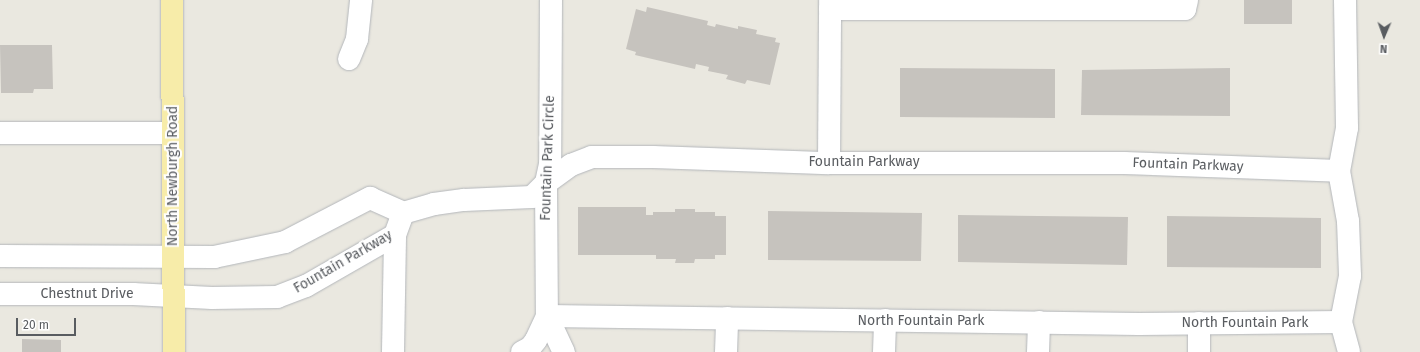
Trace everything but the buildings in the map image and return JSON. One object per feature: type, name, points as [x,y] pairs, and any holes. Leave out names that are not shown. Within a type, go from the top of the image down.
[{"type":"main road","name":"North Newburgh Road","points":[[172,0],[174,352]]},
{"type":"street","points":[[349,58],[357,39],[361,0]]},
{"type":"street","name":"Fountain Park Circle","points":[[547,316],[546,183],[550,164],[551,0]]},
{"type":"street","points":[[829,163],[830,5],[1185,9],[1187,0]]},
{"type":"street","points":[[1344,0],[1347,128],[1339,171],[1348,220],[1350,276],[1341,322],[1349,352]]},
{"type":"street","points":[[0,133],[173,133]]},
{"type":"street","name":"Fountain Parkway","points":[[174,255],[214,257],[285,242],[370,198],[403,213],[434,204],[464,200],[532,197],[546,183],[571,164],[592,157],[653,157],[829,163],[1124,163],[1339,171]]},
{"type":"street","name":"Fountain Parkway","points":[[174,297],[277,297],[306,286],[395,235],[403,213]]},
{"type":"street","points":[[393,352],[395,235]]},
{"type":"street","points":[[0,256],[174,255]]},
{"type":"street","name":"Chestnut Drive","points":[[0,294],[133,294],[174,297]]},
{"type":"street","points":[[522,352],[530,348],[536,340],[547,316]]},
{"type":"street","points":[[547,316],[564,352]]},
{"type":"street","name":"North Fountain Park","points":[[547,316],[1199,324],[1341,322]]},
{"type":"street","points":[[726,352],[727,318]]},
{"type":"street","points":[[884,352],[885,320]]},
{"type":"street","points":[[1038,352],[1039,322]]},
{"type":"street","points":[[1199,324],[1199,352]]}]
